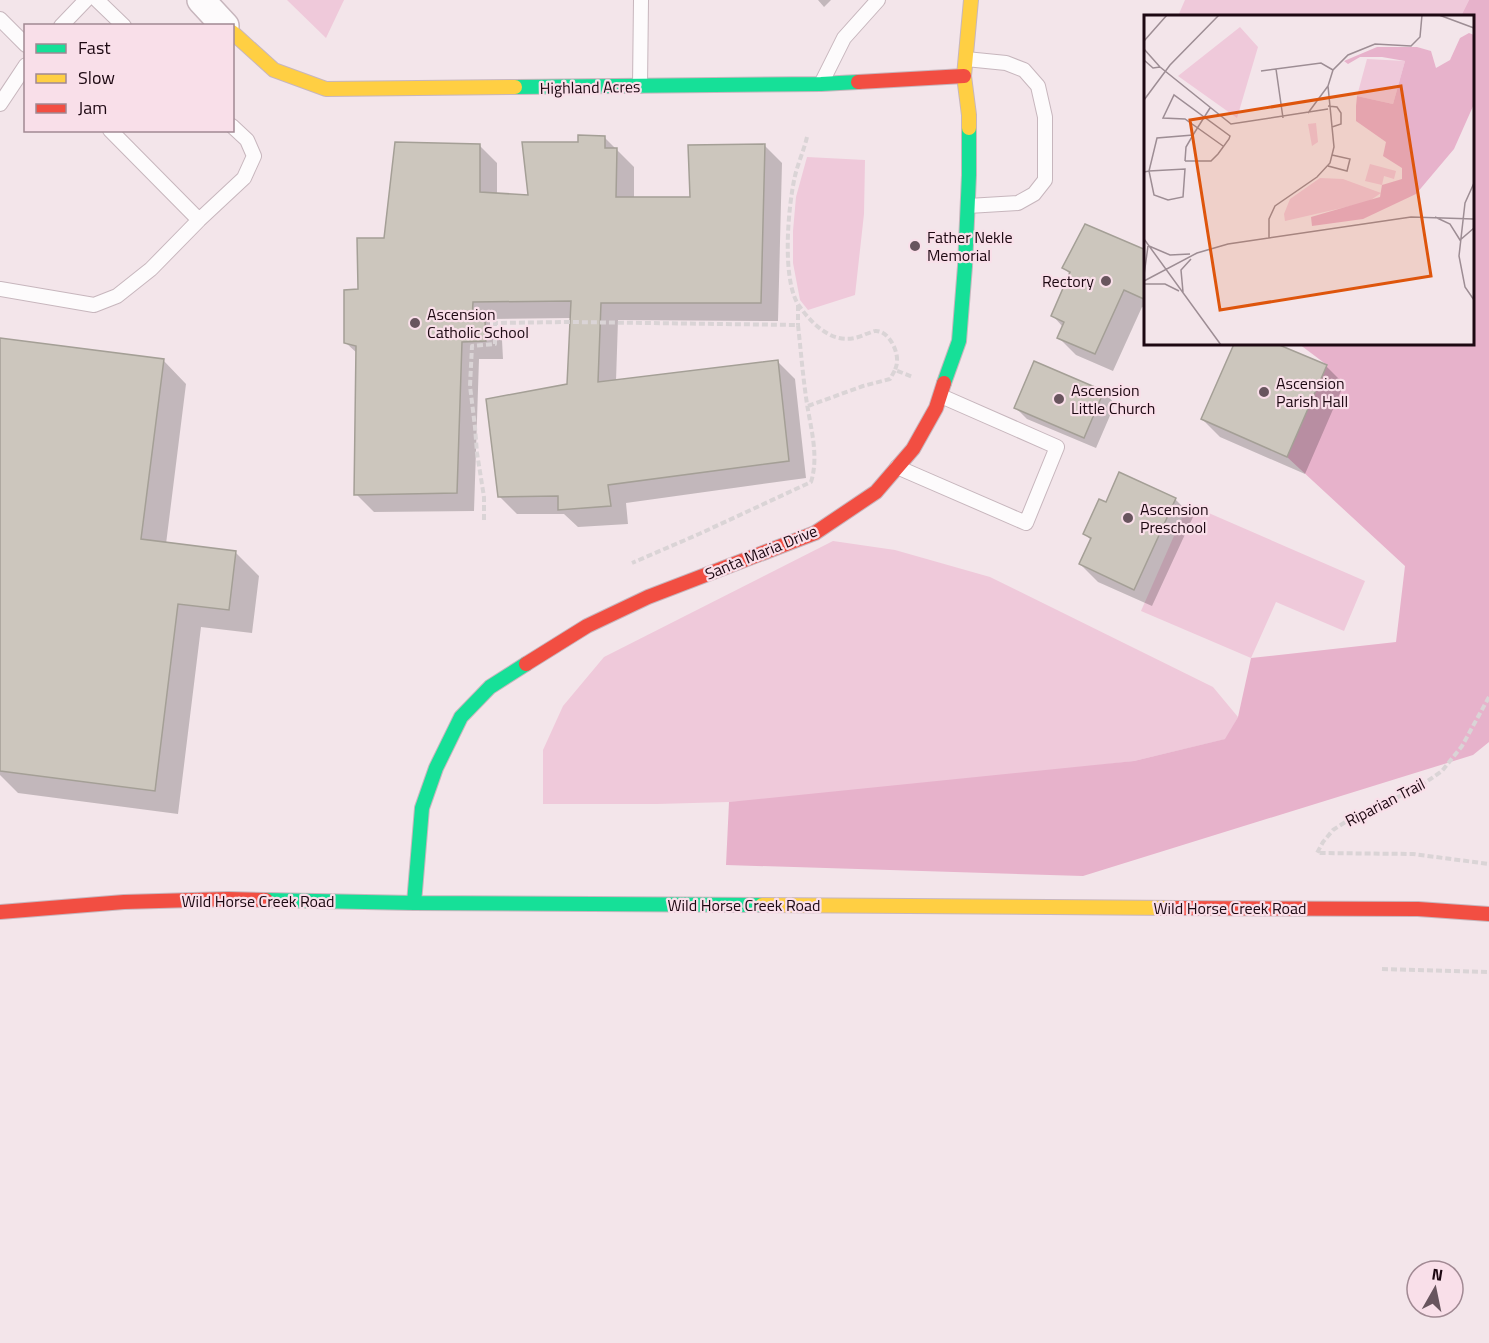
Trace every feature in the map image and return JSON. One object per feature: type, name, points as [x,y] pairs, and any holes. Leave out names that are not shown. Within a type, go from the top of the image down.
[{"type":"street","points":[[201,0],[223,24]]},
{"type":"street","name":"Santa Maria Drive","points":[[414,903],[422,808],[436,768],[461,717],[490,687],[587,626],[630,605],[814,533],[876,492],[913,449],[936,408],[959,341],[968,206],[969,115],[964,76],[971,0]]},
{"type":"street","name":"Highland Acres","points":[[234,34],[274,70],[326,88],[821,84],[964,76]]},
{"type":"street","name":"Wild Horse Creek Road","points":[[0,912],[124,902],[228,899],[414,903],[1418,909],[1489,914]]},
{"type":"lane","points":[[63,24],[86,0]]},
{"type":"lane","points":[[96,0],[122,24]]},
{"type":"lane","points":[[640,86],[641,0]]},
{"type":"lane","points":[[821,84],[844,38],[878,0]]},
{"type":"lane","points":[[0,20],[24,43]]},
{"type":"lane","points":[[966,59],[1006,63],[1024,70],[1038,86],[1045,117],[1045,180],[1034,194],[1018,203],[968,206]]},
{"type":"lane","points":[[0,104],[24,68]]},
{"type":"lane","points":[[0,289],[94,305],[117,296],[151,269],[244,178],[254,156],[247,140],[234,128]]},
{"type":"lane","points":[[112,132],[199,220]]},
{"type":"lane","points":[[897,467],[1026,523],[1057,447],[940,396]]},
{"type":"path","points":[[807,137],[790,198],[788,239],[790,290],[798,305],[811,320],[824,331],[838,338],[851,339],[875,331],[884,333],[893,344],[897,361],[890,379],[807,406]]},
{"type":"path","points":[[632,563],[811,482],[814,472],[812,423],[807,406],[798,326],[798,305]]},
{"type":"path","points":[[483,520],[484,497],[470,386],[472,346],[495,344],[495,323],[798,326]]},
{"type":"path","points":[[895,370],[915,378]]},
{"type":"path","name":"Riparian Trail","points":[[1489,697],[1462,746],[1442,771],[1419,787],[1333,830],[1317,853],[1413,854],[1489,864]]},
{"type":"path","points":[[1382,969],[1489,972]]},
{"type":"shaded area","points":[[287,0],[344,0],[326,38]]},
{"type":"shaded area","points":[[1185,0],[1469,0],[1462,15],[1178,15]]},
{"type":"shaded area","points":[[1469,0],[1489,0],[1489,742],[1473,755],[1083,876],[726,865],[729,802],[1134,761],[1225,739],[1238,717],[1251,658],[1396,642],[1405,566],[1287,457],[1327,365],[1300,345],[1474,345],[1474,15],[1462,15]]},
{"type":"shaded area","points":[[807,157],[865,160],[864,214],[855,295],[808,310],[800,300],[793,263],[796,197]]},
{"type":"shaded area","points":[[1188,504],[1365,581],[1344,631],[1276,602],[1251,658],[1141,611]]},
{"type":"shaded area","points":[[833,541],[895,550],[990,577],[1213,687],[1238,717],[1226,739],[1134,761],[803,800],[543,804],[543,750],[563,706],[604,657]]},
{"type":"building","name":"Ascension Catholic School","points":[[578,135],[605,136],[605,148],[617,148],[616,197],[690,197],[688,145],[765,144],[761,303],[601,303],[598,382],[778,360],[789,461],[608,485],[611,506],[558,510],[558,496],[498,497],[486,399],[567,384],[571,301],[473,302],[472,320],[485,320],[486,341],[462,342],[457,493],[354,495],[356,346],[344,343],[344,290],[358,289],[357,238],[384,238],[395,142],[480,144],[480,192],[528,195],[522,142],[578,142]]},
{"type":"building","name":"Rectory","points":[[1085,224],[1144,249],[1144,299],[1124,290],[1095,354],[1057,338],[1064,322],[1051,316],[1070,272],[1062,268]]},
{"type":"building","points":[[0,338],[164,359],[141,539],[236,551],[229,610],[178,604],[155,791],[0,771]]},
{"type":"building","name":"Ascension Parish Hall","points":[[1234,345],[1279,345],[1327,365],[1287,457],[1201,419]]},
{"type":"building","name":"Ascension Little Church","points":[[1034,361],[1104,391],[1084,438],[1014,408]]},
{"type":"building","name":"Ascension Preschool","points":[[1119,472],[1176,498],[1134,590],[1079,564],[1091,538],[1083,534],[1099,499],[1106,502]]},
{"type":"traffic: fast","points":[[515,87],[858,82]]},
{"type":"traffic: fast","points":[[944,383],[959,341],[965,266],[969,128]]},
{"type":"traffic: fast","points":[[414,903],[422,808],[436,768],[461,717],[490,687],[526,664]]},
{"type":"traffic: fast","points":[[266,900],[762,905]]},
{"type":"traffic: slow","points":[[969,128],[964,76],[971,0]]},
{"type":"traffic: slow","points":[[234,34],[274,70],[326,89],[515,87]]},
{"type":"traffic: slow","points":[[762,905],[1177,908]]},
{"type":"traffic: jam","points":[[858,82],[964,76]]},
{"type":"traffic: jam","points":[[526,664],[587,626],[648,597],[815,533],[876,492],[913,449],[936,408],[944,383]]},
{"type":"traffic: jam","points":[[0,912],[124,902],[266,900]]},
{"type":"traffic: jam","points":[[1177,908],[1418,909],[1489,914]]},
{"type":"place","name":"Father Nekle Memorial","points":[[915,246]]},
{"type":"place","name":"Rectory","points":[[1106,281]]},
{"type":"place","name":"Ascension Catholic School","points":[[415,323]]},
{"type":"place","name":"Ascension Parish Hall","points":[[1264,392]]},
{"type":"place","name":"Ascension Little Church","points":[[1059,399]]},
{"type":"place","name":"Ascension Preschool","points":[[1128,518]]}]
